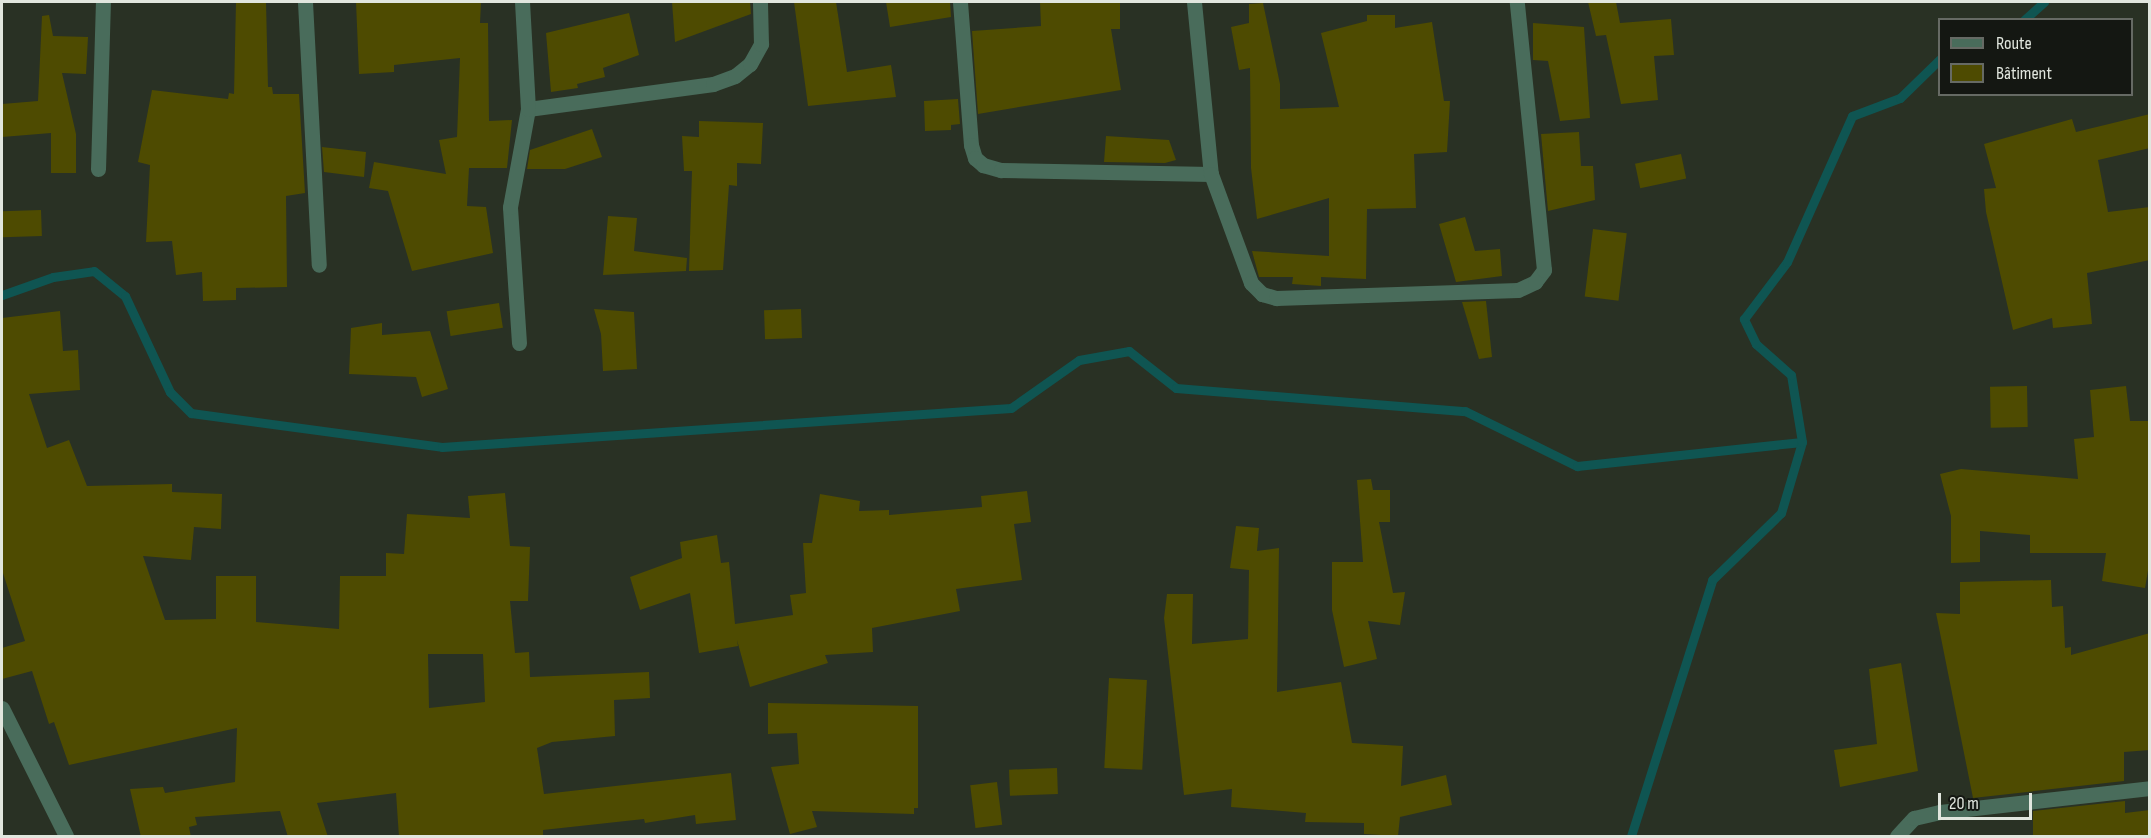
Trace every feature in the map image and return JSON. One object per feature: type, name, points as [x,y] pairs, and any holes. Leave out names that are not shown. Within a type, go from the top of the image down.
[{"type":"street","points":[[98,169],[103,2]]},
{"type":"street","points":[[305,2],[319,265]]},
{"type":"street","points":[[519,343],[510,207],[528,109],[522,2]]},
{"type":"street","points":[[528,109],[713,84],[735,76],[750,64],[760,44],[760,2]]},
{"type":"street","points":[[960,2],[971,146],[975,158],[983,165],[1001,170],[1211,174]]},
{"type":"street","points":[[1194,2],[1211,174],[1251,283],[1262,294],[1276,298],[1518,290],[1535,282],[1544,270],[1517,2]]},
{"type":"street","points":[[2,708],[66,837]]},
{"type":"street","points":[[1897,837],[1914,818],[1940,812],[2150,788]]},
{"type":"building","points":[[236,2],[266,2],[268,87],[272,87],[273,94],[299,94],[305,193],[286,196],[287,287],[236,288],[236,300],[203,301],[202,272],[176,275],[172,241],[146,242],[150,165],[138,162],[152,90],[228,99],[229,93],[234,94]]},
{"type":"building","points":[[356,2],[481,2],[480,23],[488,23],[489,121],[512,120],[507,168],[469,168],[467,206],[486,207],[493,253],[412,271],[388,191],[369,188],[374,162],[446,174],[439,140],[457,137],[460,58],[394,65],[394,72],[359,74]]},
{"type":"building","points":[[672,2],[750,2],[751,14],[675,42]]},
{"type":"building","points":[[794,2],[836,2],[847,72],[891,65],[896,97],[808,106]]},
{"type":"building","points":[[886,2],[950,2],[951,17],[890,27]]},
{"type":"building","points":[[1040,2],[1120,2],[1120,29],[1111,29],[1121,90],[978,114],[972,31],[1041,26]]},
{"type":"building","points":[[1588,2],[1616,2],[1620,23],[1671,19],[1674,55],[1654,56],[1658,100],[1621,104],[1606,35],[1596,36]]},
{"type":"building","points":[[1263,3],[1280,84],[1280,109],[1339,107],[1321,33],[1367,21],[1367,15],[1395,15],[1395,28],[1432,22],[1444,101],[1450,101],[1447,152],[1414,154],[1416,208],[1367,209],[1366,279],[1321,277],[1321,286],[1292,284],[1293,277],[1259,277],[1252,251],[1329,256],[1329,198],[1257,219],[1251,168],[1250,68],[1239,70],[1231,27],[1249,23],[1249,4]]},
{"type":"building","points":[[629,13],[639,55],[603,68],[605,77],[577,84],[578,88],[551,92],[546,33]]},
{"type":"building","points":[[49,15],[53,36],[88,37],[86,74],[62,73],[76,134],[76,173],[51,173],[51,133],[2,137],[2,104],[38,101],[42,16]]},
{"type":"building","points":[[1533,23],[1584,27],[1590,118],[1560,121],[1548,61],[1533,60]]},
{"type":"building","points":[[958,99],[960,124],[951,125],[951,130],[925,131],[924,101]]},
{"type":"building","points":[[2150,114],[2150,148],[2098,160],[2108,212],[2150,207],[2150,260],[2087,273],[2092,324],[2053,328],[2052,318],[2013,330],[1986,212],[1984,189],[1996,188],[1984,144],[2072,119],[2076,132]]},
{"type":"building","points":[[699,121],[763,123],[761,164],[737,163],[737,186],[729,185],[723,270],[689,271],[692,171],[684,171],[682,136],[699,137]]},
{"type":"building","points":[[592,129],[602,157],[565,169],[527,169],[530,150]]},
{"type":"building","points":[[1579,132],[1581,166],[1593,166],[1595,200],[1548,211],[1541,134]]},
{"type":"building","points":[[1106,136],[1169,140],[1176,160],[1165,163],[1104,162]]},
{"type":"building","points":[[322,147],[366,152],[364,177],[324,172]]},
{"type":"building","points":[[1681,154],[1686,178],[1640,188],[1635,164]]},
{"type":"building","points":[[41,210],[42,236],[3,237],[2,211]]},
{"type":"building","points":[[608,216],[637,218],[634,251],[687,258],[686,271],[603,275]]},
{"type":"building","points":[[1465,217],[1475,251],[1500,249],[1502,276],[1456,282],[1439,224]]},
{"type":"building","points":[[1593,229],[1627,233],[1618,301],[1585,296]]},
{"type":"building","points":[[1486,301],[1492,357],[1479,359],[1462,302]]},
{"type":"building","points":[[499,303],[503,328],[451,336],[447,311]]},
{"type":"building","points":[[594,309],[634,312],[637,369],[603,371],[601,334]]},
{"type":"building","points":[[801,309],[802,338],[765,339],[764,310]]},
{"type":"building","points":[[60,311],[63,351],[78,350],[80,390],[29,394],[47,448],[69,440],[87,486],[172,484],[172,492],[222,494],[221,529],[194,527],[191,560],[143,556],[165,620],[216,619],[216,576],[256,576],[256,622],[339,629],[340,576],[386,576],[386,553],[404,554],[407,514],[470,518],[468,496],[505,493],[510,546],[530,547],[528,601],[510,601],[515,653],[529,652],[530,677],[649,672],[650,698],[614,700],[615,736],[552,742],[537,748],[544,794],[731,773],[736,820],[696,824],[695,815],[645,823],[644,819],[543,830],[543,837],[399,837],[396,793],[317,803],[328,837],[288,837],[280,811],[195,817],[197,825],[189,827],[191,837],[141,837],[130,789],[163,787],[165,793],[235,782],[237,728],[69,765],[54,722],[49,724],[32,671],[2,679],[2,648],[25,641],[2,570],[2,318]],"holes":[[[428,654],[483,654],[485,702],[429,708]]]},
{"type":"building","points":[[382,323],[382,335],[430,331],[448,389],[422,397],[416,377],[349,374],[351,328]]},
{"type":"building","points":[[2027,386],[2028,427],[1991,428],[1990,387]]},
{"type":"building","points":[[2126,386],[2130,421],[2150,421],[2150,559],[2145,588],[2102,581],[2106,553],[2030,553],[2030,535],[1980,531],[1980,562],[1951,563],[1951,516],[1940,474],[1961,469],[2078,479],[2074,439],[2094,437],[2090,390]]},
{"type":"building","points":[[1371,479],[1373,490],[1390,490],[1390,522],[1379,522],[1393,593],[1405,592],[1400,625],[1368,621],[1377,659],[1344,667],[1332,610],[1332,562],[1363,562],[1357,480]]},
{"type":"building","points":[[1027,491],[1031,522],[1014,524],[1022,580],[956,589],[960,611],[872,628],[873,652],[825,655],[828,663],[750,687],[737,640],[738,646],[699,653],[690,593],[640,610],[630,577],[682,558],[680,542],[717,535],[721,563],[729,562],[735,624],[793,615],[790,595],[806,593],[803,543],[812,543],[820,494],[860,501],[859,511],[889,510],[889,515],[982,507],[981,496]]},
{"type":"building","points":[[1236,526],[1259,528],[1257,551],[1279,548],[1277,692],[1341,682],[1352,743],[1403,746],[1401,786],[1446,775],[1452,805],[1400,817],[1398,836],[1364,834],[1364,823],[1305,822],[1306,813],[1231,807],[1232,789],[1184,795],[1164,618],[1167,594],[1193,594],[1192,644],[1248,639],[1249,570],[1230,568]]},
{"type":"building","points":[[2051,580],[2052,607],[2063,606],[2065,648],[2071,647],[2071,655],[2150,633],[2150,750],[2124,752],[2124,781],[1973,798],[1936,613],[1960,614],[1960,582]]},
{"type":"building","points":[[1901,663],[1918,771],[1840,787],[1834,750],[1877,744],[1869,669]]},
{"type":"building","points":[[1109,678],[1147,680],[1142,770],[1104,768]]},
{"type":"building","points":[[768,703],[918,706],[918,808],[914,808],[914,814],[812,811],[817,827],[790,834],[771,767],[799,764],[797,733],[768,734]]},
{"type":"building","points":[[1057,768],[1058,794],[1010,796],[1009,770]]},
{"type":"building","points":[[997,782],[1002,825],[975,828],[970,785]]},
{"type":"building","points":[[2125,801],[2125,813],[2150,810],[2150,837],[2033,837],[2033,811]]},
{"type":"waterway","points":[[2026,18],[2044,2]]},
{"type":"waterway","points":[[1631,836],[1712,580],[1781,513],[1802,442],[1791,375],[1756,344],[1744,319],[1787,262],[1852,116],[1900,98],[1938,61]]},
{"type":"waterway","points":[[2,295],[53,277],[94,271],[125,296],[170,392],[191,413],[442,447],[1011,408],[1079,360],[1129,351],[1176,388],[1465,411],[1577,466],[1802,442]]}]
